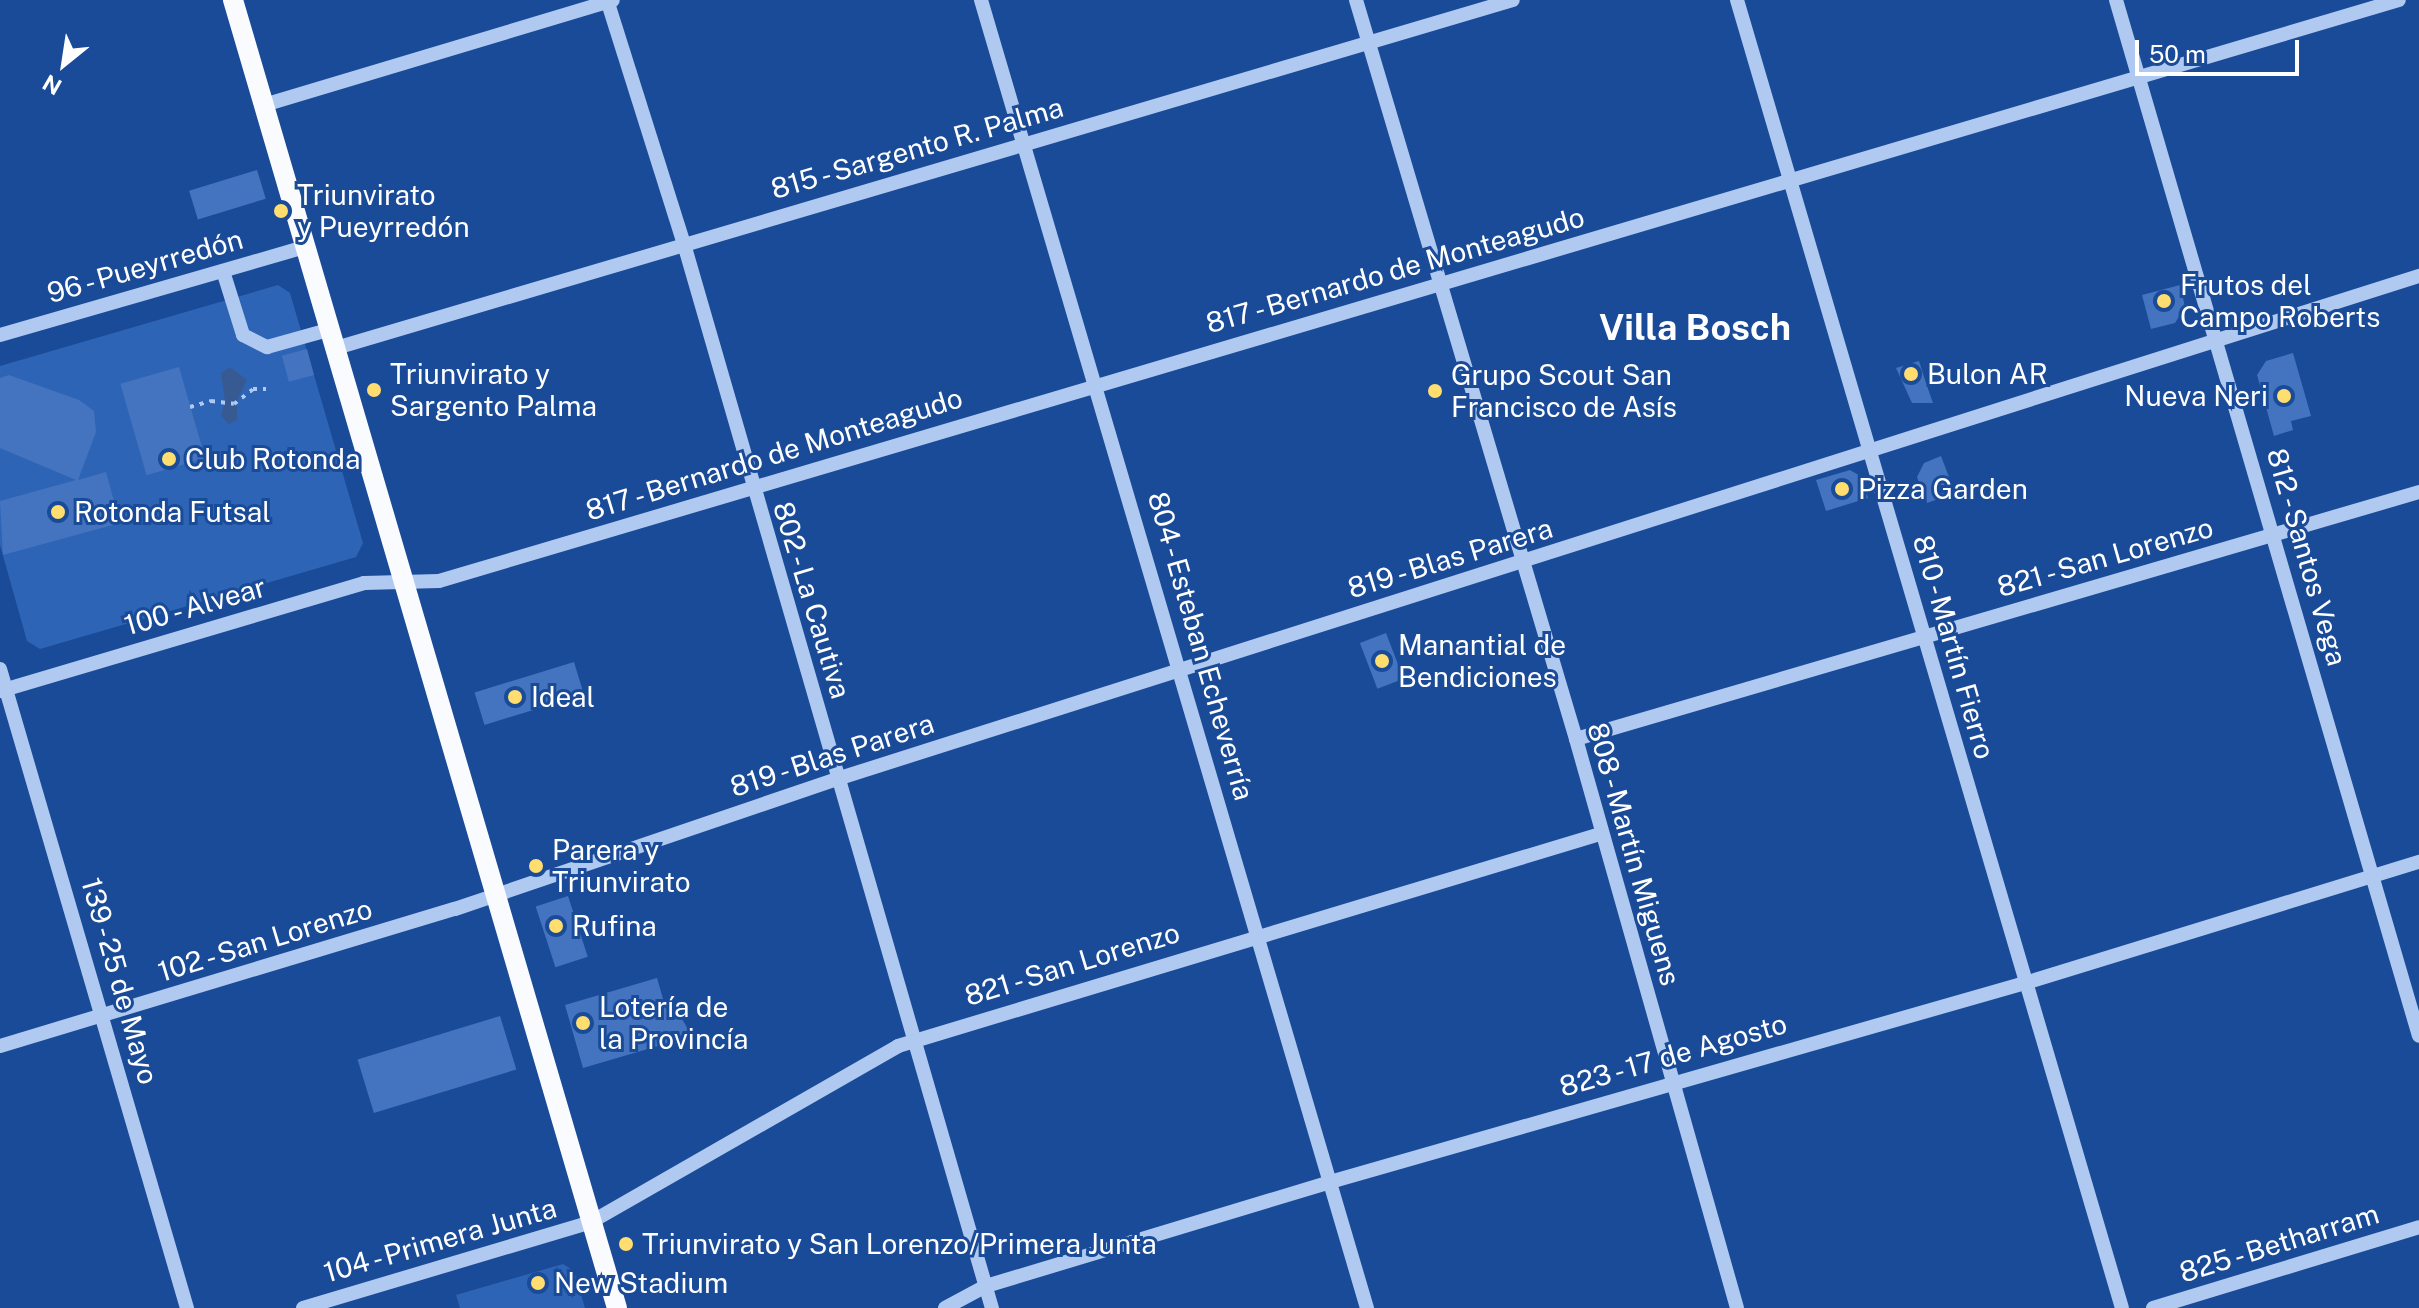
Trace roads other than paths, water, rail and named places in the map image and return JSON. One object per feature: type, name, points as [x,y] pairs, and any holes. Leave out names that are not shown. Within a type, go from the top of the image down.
[{"type":"main road","points":[[233,0],[617,1308]]},
{"type":"street","name":"804 - Esteban Echeverría","points":[[981,0],[1367,1308]]},
{"type":"street","name":"808 - Martín Miguens","points":[[1356,0],[1436,284],[1576,739],[1600,834],[1737,1308]]},
{"type":"street","name":"815 - Sargento R. Palma","points":[[223,271],[243,335],[267,347],[334,338],[684,244],[1513,0]]},
{"type":"street","name":"810 - Martín Fierro","points":[[1737,0],[2122,1308]]},
{"type":"street","name":"812 - Santos Vega","points":[[2116,0],[2219,341],[2419,1036]]},
{"type":"street","name":"817 - Bernardo de Monteagudo","points":[[405,583],[439,581],[2399,0]]},
{"type":"street","points":[[264,105],[610,1]]},
{"type":"street","name":"802 - La Cautiva","points":[[610,1],[684,244],[750,487],[840,778],[992,1308]]},
{"type":"street","name":"96 - Pueyrredón","points":[[0,335],[305,247]]},
{"type":"street","name":"819 - Blas Parera","points":[[497,893],[840,778],[2419,276]]},
{"type":"street","name":"821 - San Lorenzo","points":[[1576,739],[2419,492]]},
{"type":"street","name":"100 - Alvear","points":[[3,690],[364,583],[405,583]]},
{"type":"street","name":"139 - 25 de Mayo","points":[[0,669],[3,690],[105,1015],[187,1308]]},
{"type":"street","name":"821 - San Lorenzo","points":[[591,1222],[913,1041],[1259,934],[1600,834]]},
{"type":"street","name":"823 - 17 de Agosto","points":[[945,1308],[986,1286],[1671,1081],[2025,983],[2419,862]]},
{"type":"street","name":"102 - San Lorenzo","points":[[0,1046],[497,893]]},
{"type":"street","name":"104 - Primera Junta","points":[[303,1308],[591,1222]]},
{"type":"street","name":"825 - Betharram","points":[[2153,1308],[2419,1227]]},
{"type":"place","name":"Triunvirato y Pueyrredón","points":[[281,211]]},
{"type":"place","name":"Frutos del Campo Roberts","points":[[2164,301]]},
{"type":"place","name":"Bulon AR","points":[[1911,374]]},
{"type":"place","name":"Triunvirato y Sargento Palma","points":[[374,390]]},
{"type":"place","name":"Grupo Scout San Francisco de Asís","points":[[1435,391]]},
{"type":"place","name":"Nueva Neri","points":[[2284,396]]},
{"type":"place","name":"Club Rotonda","points":[[169,459]]},
{"type":"place","name":"Pizza Garden","points":[[1842,489]]},
{"type":"place","name":"Rotonda Futsal","points":[[58,512]]},
{"type":"place","name":"Manantial de Bendiciones","points":[[1382,661]]},
{"type":"place","name":"Ideal","points":[[515,697]]},
{"type":"place","name":"Parera y Triunvirato","points":[[536,866]]},
{"type":"place","name":"Rufina","points":[[556,926]]},
{"type":"place","name":"Lotería de la Provincía","points":[[583,1023]]},
{"type":"place","name":"Triunvirato y San Lorenzo/Primera Junta","points":[[626,1244]]},
{"type":"place","name":"New Stadium","points":[[538,1283]]},
{"type":"district","name":"Villa Bosch","points":[[1695,328]]}]
